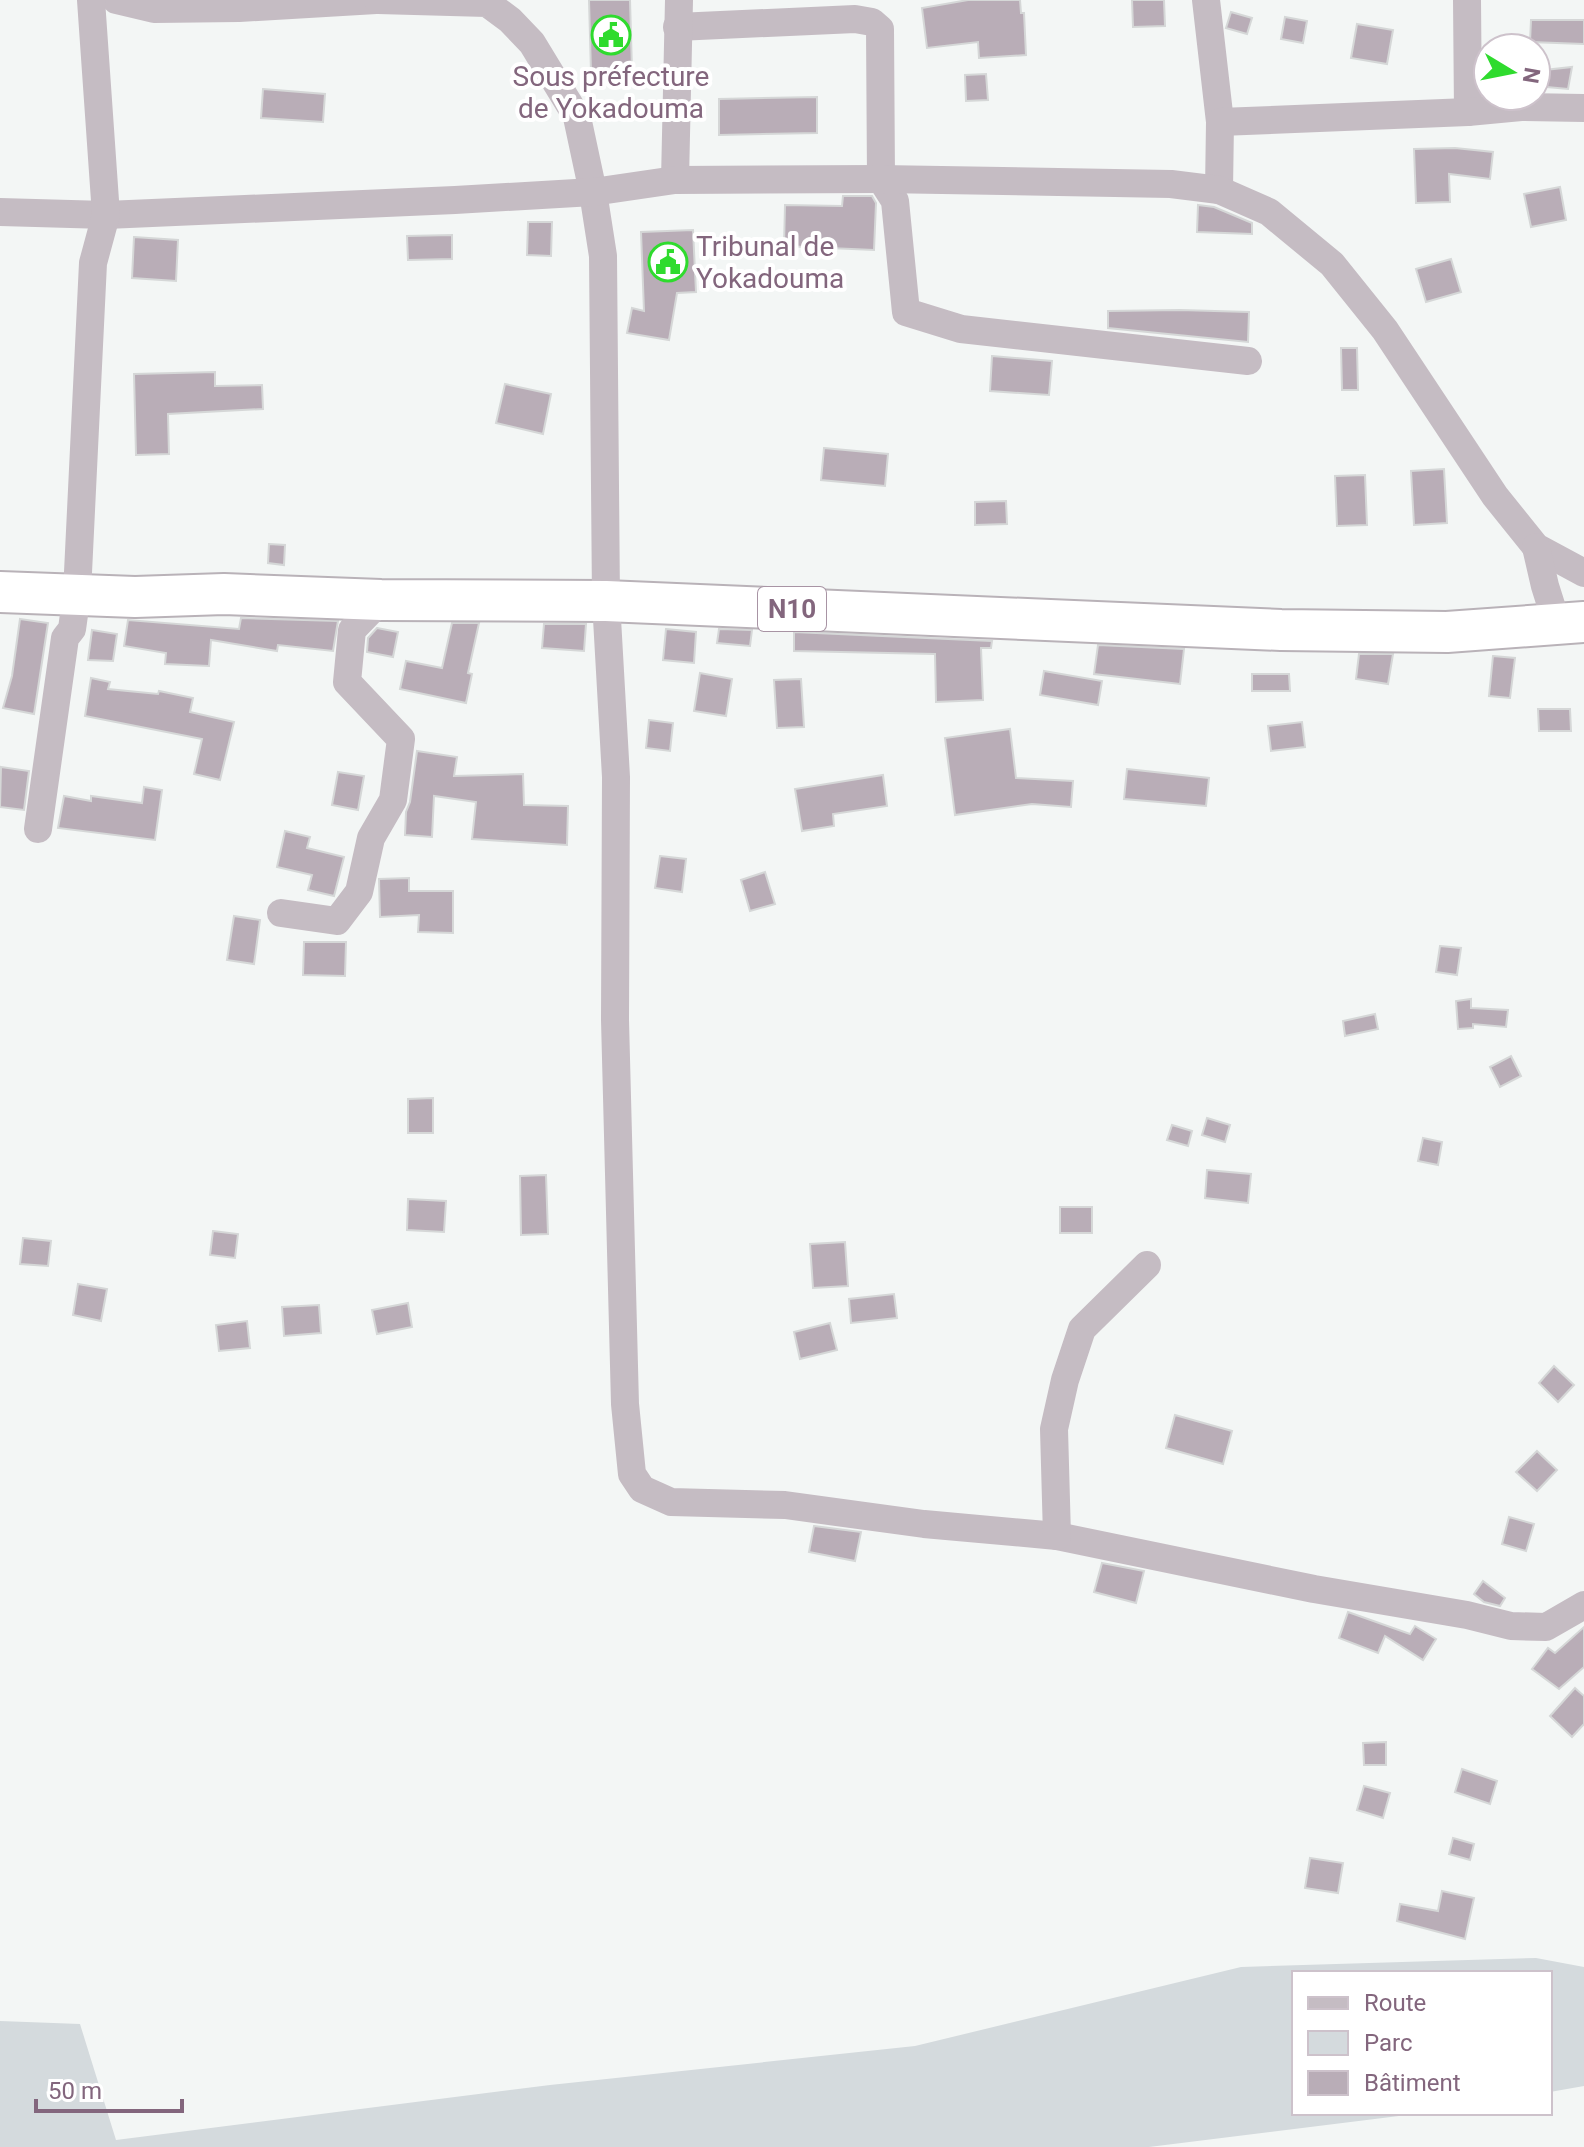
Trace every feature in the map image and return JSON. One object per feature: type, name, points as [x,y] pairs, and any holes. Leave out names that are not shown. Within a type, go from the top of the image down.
[{"type":"highway","name":"N10","points":[[0,592],[135,597],[224,594],[381,600],[606,601],[1281,630],[1447,632],[1571,623]]},
{"type":"street","points":[[38,829],[65,638],[72,629],[77,593],[93,263],[106,215],[91,0]]},
{"type":"street","points":[[116,0],[154,9],[239,8],[377,0],[489,1],[532,43],[577,117],[603,256],[606,601],[616,777],[615,1020],[625,1404],[632,1474],[642,1489],[671,1502],[785,1505],[924,1524],[1057,1536],[1511,1626],[1546,1627],[1584,1605]]},
{"type":"street","points":[[878,0],[881,179],[895,201],[906,312],[961,329],[1248,361]]},
{"type":"street","points":[[1206,0],[1220,122],[1219,190]]},
{"type":"street","points":[[1467,0],[1468,112]]},
{"type":"street","points":[[675,180],[678,13],[855,19],[872,22],[880,29]]},
{"type":"street","points":[[1220,122],[1521,107],[1584,108]]},
{"type":"street","points":[[0,212],[106,215],[593,192],[675,180],[881,179],[1171,184],[1219,190],[1269,212],[1332,264],[1385,330],[1495,496],[1536,547],[1584,573]]},
{"type":"street","points":[[1536,547],[1545,586],[1571,623]]},
{"type":"street","points":[[281,913],[337,921],[359,892],[371,838],[393,800],[401,739],[347,682],[352,630],[381,600]]},
{"type":"street","points":[[1057,1536],[1054,1429],[1069,1368],[1082,1329],[1147,1265]]},
{"type":"green space","points":[[1536,1958],[1584,1967],[1584,2086],[1552,2092],[1552,1971],[1292,1971],[1292,2115],[1407,2115],[1149,2147],[0,2147],[0,2021],[80,2024],[116,2140],[550,2085],[915,2046],[1241,1967]]},
{"type":"building","name":"Sous préfecture de Yokadouma","points":[[589,0],[630,0],[632,70],[591,72]]},
{"type":"building","points":[[968,0],[1020,0],[1021,13],[1024,13],[1026,55],[979,58],[978,42],[927,48],[922,8]]},
{"type":"building","points":[[1132,0],[1164,0],[1165,26],[1133,27]]},
{"type":"building","points":[[1231,12],[1252,18],[1247,34],[1226,28]]},
{"type":"building","points":[[1285,17],[1307,21],[1303,43],[1281,39]]},
{"type":"building","points":[[1531,20],[1584,20],[1584,44],[1552,43],[1552,32],[1530,32]]},
{"type":"building","points":[[1357,24],[1393,30],[1387,64],[1351,58]]},
{"type":"building","points":[[1572,67],[1568,89],[1552,88],[1552,69]]},
{"type":"building","points":[[986,74],[988,100],[966,101],[965,75]]},
{"type":"building","points":[[263,89],[325,94],[323,122],[261,118]]},
{"type":"building","points":[[817,97],[817,133],[719,135],[719,99]]},
{"type":"building","points":[[1455,148],[1493,152],[1490,179],[1449,174],[1450,202],[1416,203],[1414,149]]},
{"type":"building","points":[[1560,187],[1566,220],[1531,227],[1524,194]]},
{"type":"building","points":[[843,196],[872,196],[876,203],[874,250],[784,246],[785,205],[842,206]]},
{"type":"building","points":[[1198,205],[1214,207],[1252,223],[1252,234],[1197,232]]},
{"type":"building","points":[[528,222],[552,222],[551,256],[527,255]]},
{"type":"building","name":"Tribunal de Yokadouma","points":[[693,230],[696,292],[677,293],[669,340],[627,333],[632,308],[644,311],[641,232]]},
{"type":"building","points":[[452,235],[452,259],[408,260],[407,236]]},
{"type":"building","points":[[134,237],[178,240],[176,281],[132,278]]},
{"type":"building","points":[[1451,259],[1461,292],[1426,302],[1416,269]]},
{"type":"building","points":[[1108,311],[1249,312],[1248,342],[1108,328]]},
{"type":"building","points":[[1341,348],[1357,348],[1358,390],[1342,390]]},
{"type":"building","points":[[992,356],[1052,361],[1049,395],[990,391]]},
{"type":"building","points":[[215,372],[215,386],[262,385],[263,409],[168,414],[169,454],[136,455],[134,374]]},
{"type":"building","points":[[505,384],[551,394],[543,434],[496,423]]},
{"type":"building","points":[[824,448],[888,454],[885,486],[821,480]]},
{"type":"building","points":[[1444,469],[1447,523],[1414,525],[1411,471]]},
{"type":"building","points":[[1365,475],[1367,525],[1337,526],[1335,476]]},
{"type":"building","points":[[1006,501],[1007,524],[975,525],[975,502]]},
{"type":"building","points":[[269,544],[285,545],[284,565],[268,563]]},
{"type":"building","points":[[241,618],[338,621],[333,651],[278,645],[277,651],[211,640],[209,666],[165,664],[166,653],[124,646],[128,620],[239,629]]},
{"type":"building","points":[[20,619],[48,623],[34,714],[3,708],[12,676]]},
{"type":"building","points":[[452,623],[479,623],[468,673],[472,674],[466,703],[400,689],[406,661],[442,668]]},
{"type":"building","points":[[544,624],[586,624],[584,651],[542,648]]},
{"type":"building","points":[[377,628],[398,632],[393,657],[367,652],[368,638]]},
{"type":"building","points":[[666,629],[696,632],[694,663],[663,660]]},
{"type":"building","points":[[719,629],[752,630],[750,646],[717,643]]},
{"type":"building","points":[[92,630],[117,634],[113,661],[88,660]]},
{"type":"building","points":[[794,632],[992,641],[991,648],[981,648],[983,700],[936,702],[935,654],[794,651]]},
{"type":"building","points":[[1098,645],[1184,649],[1180,684],[1094,674]]},
{"type":"building","points":[[1359,654],[1393,654],[1388,684],[1356,679]]},
{"type":"building","points":[[1493,656],[1515,658],[1510,698],[1489,696]]},
{"type":"building","points":[[1044,671],[1102,681],[1098,705],[1040,695]]},
{"type":"building","points":[[700,673],[732,679],[726,716],[694,711]]},
{"type":"building","points":[[1252,674],[1289,674],[1290,691],[1252,691]]},
{"type":"building","points":[[91,678],[110,682],[108,689],[158,694],[159,691],[193,698],[190,712],[234,722],[220,780],[194,774],[202,739],[85,716]]},
{"type":"building","points":[[801,679],[804,727],[777,728],[774,680]]},
{"type":"building","points":[[1538,709],[1570,709],[1571,731],[1539,731]]},
{"type":"building","points":[[649,720],[673,723],[670,751],[646,748]]},
{"type":"building","points":[[1302,722],[1305,747],[1271,751],[1268,726]]},
{"type":"building","points":[[1010,729],[1016,778],[1073,781],[1071,807],[1032,804],[955,815],[945,738]]},
{"type":"building","points":[[417,751],[457,757],[454,776],[523,774],[524,805],[568,806],[567,845],[472,839],[476,802],[434,796],[432,837],[405,835]]},
{"type":"building","points":[[1,767],[29,771],[24,810],[0,807]]},
{"type":"building","points":[[1127,769],[1209,778],[1206,806],[1124,799]]},
{"type":"building","points":[[338,772],[364,776],[358,810],[332,805]]},
{"type":"building","points":[[883,775],[887,806],[833,814],[834,826],[802,831],[795,789]]},
{"type":"building","points":[[144,787],[162,790],[155,840],[58,828],[64,796],[91,801],[91,796],[142,803]]},
{"type":"building","points":[[285,831],[310,837],[307,848],[344,857],[334,896],[308,890],[312,875],[277,867]]},
{"type":"building","points":[[660,856],[686,859],[682,892],[655,888]]},
{"type":"building","points":[[765,872],[775,904],[750,911],[741,880]]},
{"type":"building","points":[[409,878],[409,891],[453,891],[453,933],[418,932],[419,915],[380,917],[379,879]]},
{"type":"building","points":[[234,916],[260,920],[254,964],[227,960]]},
{"type":"building","points":[[304,942],[346,942],[345,976],[303,975]]},
{"type":"building","points":[[1440,946],[1461,948],[1457,975],[1436,972]]},
{"type":"building","points":[[1471,999],[1471,1008],[1508,1010],[1506,1027],[1473,1024],[1473,1028],[1458,1029],[1456,1001]]},
{"type":"building","points":[[1375,1014],[1378,1029],[1345,1036],[1343,1021]]},
{"type":"building","points":[[1511,1056],[1521,1076],[1500,1087],[1490,1067]]},
{"type":"building","points":[[433,1098],[433,1133],[408,1133],[408,1099]]},
{"type":"building","points":[[1207,1118],[1230,1125],[1225,1142],[1202,1135]]},
{"type":"building","points":[[1172,1125],[1192,1131],[1188,1146],[1167,1140]]},
{"type":"building","points":[[1423,1138],[1442,1142],[1438,1165],[1418,1161]]},
{"type":"building","points":[[1207,1170],[1251,1174],[1248,1203],[1205,1198]]},
{"type":"building","points":[[546,1175],[548,1234],[521,1235],[520,1176]]},
{"type":"building","points":[[408,1199],[446,1201],[444,1232],[407,1230]]},
{"type":"building","points":[[1060,1207],[1092,1207],[1092,1233],[1060,1233]]},
{"type":"building","points":[[213,1231],[238,1234],[235,1258],[210,1255]]},
{"type":"building","points":[[23,1238],[51,1241],[48,1266],[20,1264]]},
{"type":"building","points":[[845,1242],[848,1286],[813,1288],[810,1244]]},
{"type":"building","points":[[78,1284],[107,1289],[101,1321],[73,1315]]},
{"type":"building","points":[[894,1294],[897,1318],[851,1323],[849,1299]]},
{"type":"building","points":[[408,1303],[412,1327],[377,1334],[372,1310]]},
{"type":"building","points":[[319,1305],[321,1333],[284,1336],[282,1307]]},
{"type":"building","points":[[247,1321],[250,1348],[219,1351],[216,1325]]},
{"type":"building","points":[[830,1323],[837,1350],[800,1359],[794,1332]]},
{"type":"building","points":[[1554,1366],[1574,1385],[1558,1402],[1539,1383]]},
{"type":"building","points":[[1175,1415],[1232,1431],[1223,1464],[1166,1448]]},
{"type":"building","points":[[1537,1451],[1557,1470],[1537,1491],[1516,1472]]},
{"type":"building","points":[[1509,1517],[1534,1524],[1526,1551],[1502,1544]]},
{"type":"building","points":[[814,1526],[861,1532],[855,1561],[809,1552]]},
{"type":"building","points":[[1102,1563],[1144,1571],[1136,1603],[1094,1592]]},
{"type":"building","points":[[1483,1581],[1505,1598],[1500,1606],[1484,1602],[1474,1594]]},
{"type":"building","points":[[1348,1612],[1410,1634],[1415,1626],[1436,1639],[1423,1660],[1385,1636],[1378,1653],[1339,1638]]},
{"type":"building","points":[[1584,1627],[1584,1667],[1559,1689],[1532,1669],[1548,1648],[1555,1653]]},
{"type":"building","points":[[1575,1688],[1584,1696],[1584,1724],[1572,1737],[1550,1716]]},
{"type":"building","points":[[1386,1742],[1386,1765],[1364,1765],[1363,1743]]},
{"type":"building","points":[[1462,1769],[1497,1781],[1490,1804],[1455,1792]]},
{"type":"building","points":[[1364,1786],[1390,1793],[1383,1818],[1357,1810]]},
{"type":"building","points":[[1453,1838],[1474,1844],[1470,1860],[1449,1854]]},
{"type":"building","points":[[1310,1858],[1343,1863],[1338,1893],[1305,1888]]},
{"type":"building","points":[[1442,1891],[1474,1898],[1465,1939],[1397,1921],[1400,1904],[1438,1911]]},
{"type":"place","name":"Sous préfecture de Yokadouma","points":[[611,35]]},
{"type":"place","name":"Tribunal de Yokadouma","points":[[668,262]]}]
